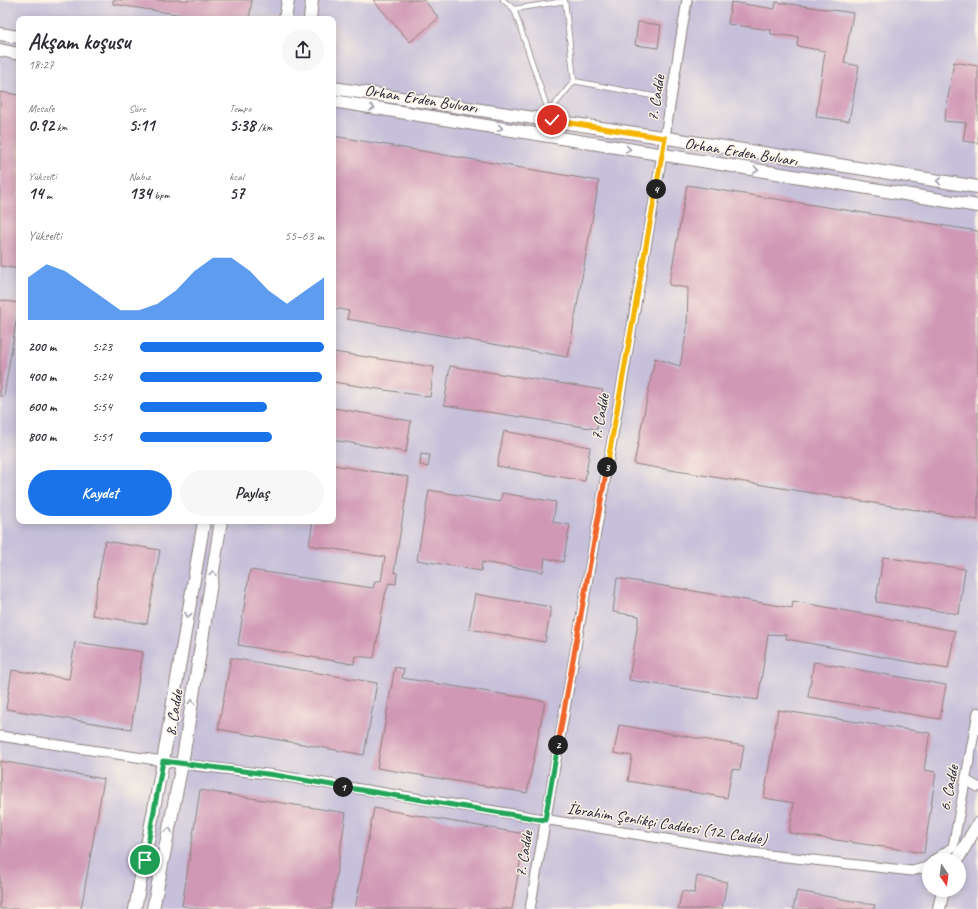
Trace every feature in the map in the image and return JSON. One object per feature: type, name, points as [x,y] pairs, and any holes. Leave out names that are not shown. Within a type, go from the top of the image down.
[{"type":"street","points":[[285,16],[288,0]]},
{"type":"street","points":[[310,16],[312,0]]},
{"type":"street","name":"7. Cadde","points":[[530,909],[662,156],[687,0]]},
{"type":"street","points":[[0,34],[16,37]]},
{"type":"street","points":[[0,50],[16,53]]},
{"type":"street","name":"Orhan Erden Bulvarı","points":[[336,88],[550,116],[665,138],[978,187]]},
{"type":"street","name":"Orhan Erden Bulvarı","points":[[336,102],[662,156],[978,206]]},
{"type":"street","name":"8. Cadde","points":[[135,909],[163,761],[203,524]]},
{"type":"street","name":"8. Cadde","points":[[153,909],[182,764],[221,524]]},
{"type":"street","name":"6. Cadde","points":[[944,853],[953,847],[967,781],[978,712]]},
{"type":"street","name":"İbrahim Şenlikçi Caddesi (12. Cadde)","points":[[0,736],[182,764],[275,775],[751,853],[912,871],[922,868]]},
{"type":"street","points":[[967,781],[978,787]]},
{"type":"street","points":[[961,853],[978,824]]},
{"type":"street","points":[[939,909],[942,897]]},
{"type":"lane","points":[[503,0],[514,9],[550,116]]},
{"type":"lane","points":[[514,9],[565,1],[574,82],[550,116]]},
{"type":"lane","points":[[574,82],[658,97]]},
{"type":"shaded area","points":[[0,0],[978,0],[978,909],[0,909]]},
{"type":"building","points":[[113,0],[252,0],[249,16],[188,16],[113,4]]},
{"type":"building","points":[[373,0],[424,0],[439,18],[410,42]]},
{"type":"building","points":[[731,2],[775,9],[776,2],[853,13],[844,63],[859,66],[849,121],[816,117],[825,51],[797,46],[798,37],[771,34],[771,30],[728,24]]},
{"type":"building","points":[[638,22],[661,25],[658,48],[635,45]]},
{"type":"building","points":[[954,62],[978,66],[978,143],[963,141],[966,123],[944,121]]},
{"type":"building","points":[[0,92],[16,95],[16,269],[0,266]]},
{"type":"building","points":[[336,137],[599,181],[568,357],[347,319],[349,311],[336,309]]},
{"type":"building","points":[[687,185],[978,231],[978,520],[634,464],[655,358],[680,366],[687,329],[688,288],[669,285]]},
{"type":"building","points":[[0,300],[16,303],[16,322],[4,396],[0,396]]},
{"type":"building","points":[[336,352],[434,367],[430,397],[336,382]]},
{"type":"building","points":[[450,366],[603,390],[597,429],[444,405]]},
{"type":"building","points":[[336,408],[411,421],[406,452],[336,440]]},
{"type":"building","points":[[504,431],[590,447],[585,481],[497,466]]},
{"type":"building","points":[[421,454],[430,455],[428,467],[420,465]]},
{"type":"building","points":[[336,465],[409,477],[394,572],[397,573],[396,584],[389,583],[385,595],[374,658],[355,656],[354,664],[238,645],[250,570],[373,588],[375,581],[381,581],[385,557],[309,545],[312,524],[336,524]]},
{"type":"building","points":[[429,490],[500,502],[502,493],[556,502],[553,522],[570,525],[563,562],[545,558],[543,572],[482,562],[481,571],[417,560]]},
{"type":"building","points":[[105,541],[160,550],[147,624],[92,615]]},
{"type":"building","points":[[883,557],[965,569],[959,614],[876,602]]},
{"type":"building","points":[[617,578],[792,608],[793,601],[955,631],[948,669],[786,639],[787,635],[768,634],[758,700],[629,680],[639,616],[613,612]]},
{"type":"building","points":[[475,594],[551,607],[545,642],[469,629]]},
{"type":"building","points":[[75,642],[143,652],[131,729],[6,709],[12,670],[69,679]]},
{"type":"building","points":[[231,658],[377,683],[364,755],[218,729]]},
{"type":"building","points":[[814,662],[946,685],[940,719],[808,697]]},
{"type":"building","points":[[395,667],[404,669],[402,678],[545,701],[527,793],[377,768]]},
{"type":"building","points":[[778,710],[930,733],[924,770],[936,772],[924,853],[789,833],[794,803],[764,798]]},
{"type":"building","points":[[619,725],[744,746],[740,770],[732,769],[727,798],[628,781],[632,756],[614,753]]},
{"type":"building","points":[[0,761],[104,779],[81,909],[0,909]]},
{"type":"building","points":[[200,790],[346,813],[331,909],[200,909],[182,906]]},
{"type":"building","points":[[374,808],[525,834],[512,909],[355,909]]},
{"type":"building","points":[[697,876],[727,882],[722,909],[678,909],[682,891],[694,893]]},
{"type":"building","points":[[797,891],[875,905],[874,909],[793,909]]},
{"type":"route","points":[[145,860],[163,761],[275,775],[545,820],[665,138],[552,120]]}]
